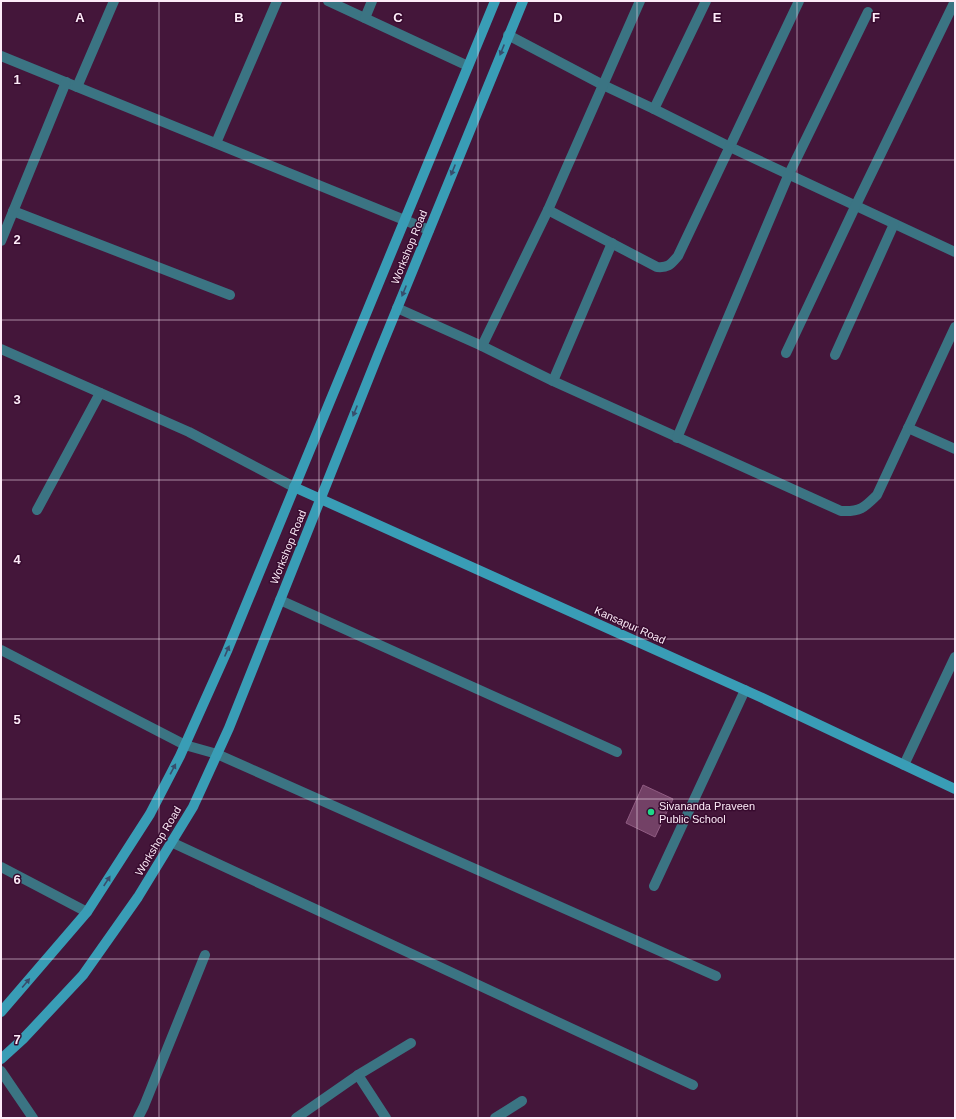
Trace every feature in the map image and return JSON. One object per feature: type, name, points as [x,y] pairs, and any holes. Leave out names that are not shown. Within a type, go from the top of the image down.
[{"type":"main road","name":"Workshop Road","points":[[1,1012],[87,912],[150,814],[185,745],[227,651],[495,1]]},
{"type":"main road","name":"Workshop Road","points":[[1,1058],[23,1039],[83,975],[138,897],[193,807],[229,728],[320,498],[522,1]]},
{"type":"main road","name":"Kansapur Road","points":[[294,487],[745,690],[955,789]]},
{"type":"street","points":[[77,87],[114,1]]},
{"type":"street","points":[[216,143],[277,1]]},
{"type":"street","points":[[328,1],[468,66]]},
{"type":"street","points":[[365,18],[372,1]]},
{"type":"street","points":[[482,346],[548,210],[640,1]]},
{"type":"street","points":[[654,109],[706,1]]},
{"type":"street","points":[[548,210],[657,267],[665,268],[672,264],[678,256],[799,1]]},
{"type":"street","points":[[786,353],[855,206],[955,1]]},
{"type":"street","points":[[677,438],[788,176],[868,12]]},
{"type":"street","points":[[508,35],[603,86],[654,109],[788,176],[955,252]]},
{"type":"street","points":[[1,56],[429,230]]},
{"type":"street","points":[[1,241],[66,82]]},
{"type":"street","points":[[13,211],[230,295]]},
{"type":"street","points":[[835,355],[894,224]]},
{"type":"street","points":[[553,381],[612,243]]},
{"type":"street","points":[[397,308],[482,346],[553,381],[677,438],[841,511],[854,512],[866,506],[877,494],[955,326]]},
{"type":"street","points":[[1,349],[189,432],[294,487]]},
{"type":"street","points":[[37,510],[100,393]]},
{"type":"street","points":[[908,428],[955,449]]},
{"type":"street","points":[[280,600],[617,752]]},
{"type":"street","points":[[1,650],[185,745],[217,754],[716,976]]},
{"type":"street","points":[[904,765],[955,657]]},
{"type":"street","points":[[654,886],[745,690]]},
{"type":"street","points":[[171,842],[693,1085]]},
{"type":"street","points":[[1,867],[87,912]]},
{"type":"street","points":[[138,1118],[205,955]]},
{"type":"street","points":[[296,1118],[411,1042]]},
{"type":"street","points":[[1,1071],[33,1118]]},
{"type":"street","points":[[358,1076],[386,1118]]},
{"type":"street","points":[[495,1118],[522,1100]]},
{"type":"building","points":[[643,785],[673,799],[655,837],[626,823]]},
{"type":"place","name":"Sivananda Praveen Public School","points":[[651,812]]}]
